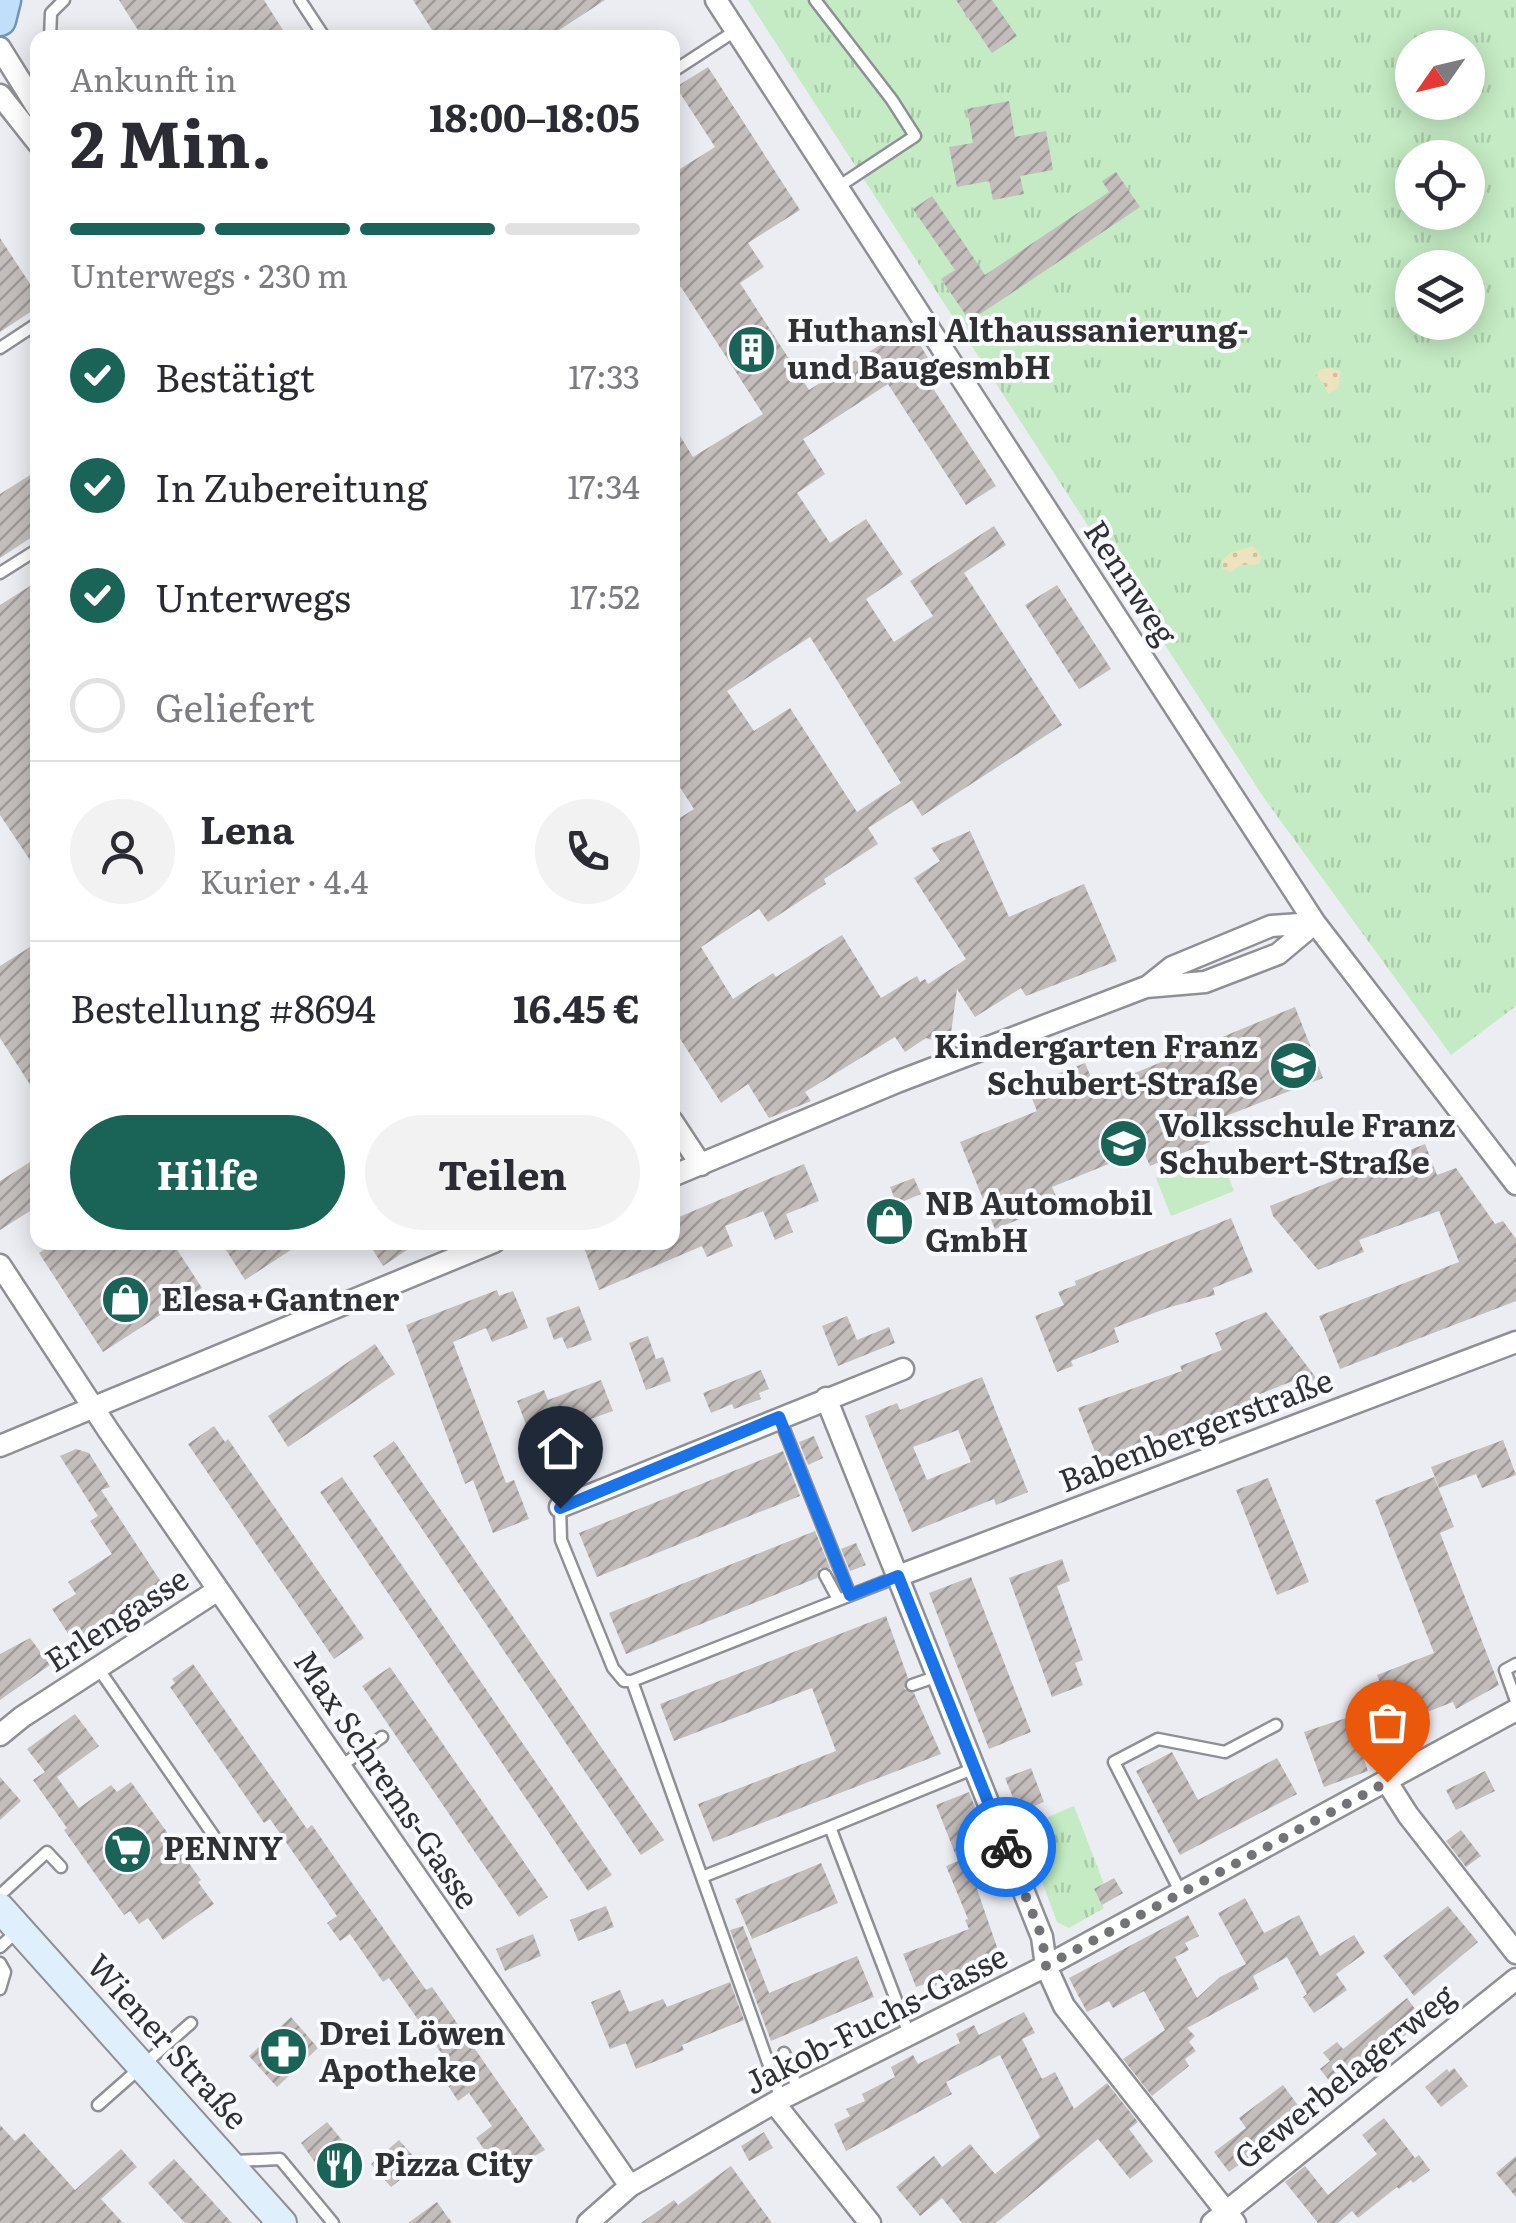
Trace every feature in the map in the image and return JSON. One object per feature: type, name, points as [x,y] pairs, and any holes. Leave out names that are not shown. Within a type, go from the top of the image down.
[{"type":"main road","points":[[0,20],[4,0]]},
{"type":"main road","name":"Wiener Straße","points":[[6,1928],[142,2066],[282,2223]]},
{"type":"street","name":"Rennweg","points":[[716,0],[1315,923],[1516,1184]]},
{"type":"street","points":[[0,48],[30,96]]},
{"type":"street","points":[[0,96],[30,134]]},
{"type":"street","points":[[680,1173],[897,1082],[1146,987],[1205,982],[1278,954],[1315,923]]},
{"type":"street","points":[[680,1133],[701,1165]]},
{"type":"street","points":[[0,1446],[475,1250]]},
{"type":"street","name":"Max Schrems-Gasse","points":[[0,1265],[218,1590],[630,2186]]},
{"type":"street","name":"Babenbergerstraße","points":[[898,1576],[1516,1342]]},
{"type":"street","points":[[560,1508],[826,1398],[904,1370]]},
{"type":"street","points":[[826,1398],[1042,1937],[1046,1966],[1064,2006],[1224,2219]]},
{"type":"street","name":"Erlengasse","points":[[0,1735],[22,1716],[218,1590]]},
{"type":"street","name":"Jakob-Fuchs-Gasse","points":[[595,2221],[630,2186],[785,2098],[1046,1966],[1516,1710]]},
{"type":"street","points":[[1387,1782],[1408,1815],[1516,1953]]},
{"type":"street","name":"Gewerbelagerweg","points":[[1224,2219],[1516,1978]]},
{"type":"street","points":[[785,2098],[870,2223]]},
{"type":"lane","points":[[51,30],[52,13],[64,0]]},
{"type":"lane","points":[[300,0],[320,30]]},
{"type":"lane","points":[[814,0],[915,136],[838,187]]},
{"type":"lane","points":[[680,67],[735,31]]},
{"type":"lane","points":[[0,348],[30,329]]},
{"type":"lane","points":[[0,573],[30,553]]},
{"type":"lane","points":[[779,1417],[850,1595]]},
{"type":"lane","points":[[560,1508],[561,1540],[613,1668],[624,1681],[898,1576]]},
{"type":"lane","points":[[826,1575],[838,1600]]},
{"type":"lane","points":[[1516,1664],[1505,1670],[1516,1701]]},
{"type":"lane","points":[[98,1668],[220,1845]]},
{"type":"lane","points":[[912,1685],[938,1676]]},
{"type":"lane","points":[[632,1681],[785,2098]]},
{"type":"lane","points":[[1181,1894],[1114,1762],[1158,1739],[1225,1752],[1276,1725]]},
{"type":"lane","points":[[341,1766],[382,1737]]},
{"type":"lane","points":[[702,1877],[975,1768]]},
{"type":"lane","points":[[830,1828],[909,2034]]},
{"type":"lane","points":[[0,1895],[47,1852],[62,1867]]},
{"type":"lane","points":[[0,1963],[5,1972],[0,1989]]},
{"type":"lane","points":[[98,2105],[191,2022]]},
{"type":"lane","points":[[784,2054],[785,2098]]},
{"type":"lane","points":[[226,2161],[280,2159],[333,2223]]},
{"type":"green space","points":[[748,0],[1516,0],[1516,1006],[1451,1055],[1264,798]]},
{"type":"green space","points":[[1219,1153],[1234,1191],[1171,1216],[1156,1178]]},
{"type":"green space","points":[[1074,1806],[1104,1884],[1094,1890],[1104,1908],[1069,1928],[1057,1922],[1022,1828]]},
{"type":"sand","points":[[1320,369],[1341,371],[1338,388],[1328,394],[1316,376]]},
{"type":"sand","points":[[1253,546],[1262,557],[1259,564],[1242,565],[1231,572],[1223,569],[1221,562],[1231,552]]},
{"type":"building","points":[[119,0],[264,0],[283,30],[138,30]]},
{"type":"building","points":[[413,0],[605,0],[559,30],[432,30]]},
{"type":"building","points":[[956,0],[992,0],[1017,36],[992,53]]},
{"type":"building","points":[[708,67],[800,210],[748,243],[764,267],[740,283],[809,390],[902,331],[907,339],[914,335],[928,358],[918,365],[996,486],[966,505],[888,384],[803,439],[825,474],[797,493],[830,543],[866,519],[903,574],[866,599],[894,642],[933,616],[910,581],[994,526],[1006,545],[964,573],[1062,725],[922,816],[912,800],[868,828],[878,844],[824,879],[826,884],[768,922],[759,909],[701,947],[733,999],[842,935],[881,998],[917,976],[920,982],[925,979],[928,984],[966,959],[914,878],[940,861],[931,848],[970,831],[1009,917],[1084,884],[1117,961],[1026,996],[1021,988],[975,1017],[957,989],[950,1040],[941,1043],[926,1038],[905,1052],[895,1037],[805,1092],[811,1101],[769,1118],[748,1084],[721,1103],[680,1039],[680,818],[694,809],[680,787],[680,436],[693,457],[763,414],[680,288],[680,169],[715,147],[680,93],[680,84]],"holes":[[[810,637],[901,783],[857,812],[790,708],[754,731],[727,691]]]},
{"type":"building","points":[[1009,101],[1015,137],[1046,131],[1053,170],[1020,176],[1024,194],[993,200],[989,181],[957,187],[949,147],[973,143],[967,109]]},
{"type":"building","points":[[1116,172],[1140,207],[970,321],[941,279],[955,270],[913,209],[932,196],[985,275],[1109,192],[1102,181]]},
{"type":"building","points":[[0,238],[30,284],[30,312],[0,332]]},
{"type":"building","points":[[30,475],[30,538],[0,558],[0,494]]},
{"type":"building","points":[[1057,585],[1111,669],[1079,689],[1025,605]]},
{"type":"building","points":[[30,586],[30,860],[0,815],[0,605]]},
{"type":"building","points":[[30,947],[30,1085],[0,1038],[0,966]]},
{"type":"building","name":"Volksschule Franz Schubert-Straße","points":[[1295,1007],[1323,1078],[1203,1125],[1210,1142],[1150,1166],[1143,1150],[1052,1187],[1059,1203],[995,1229],[960,1142],[1037,1111],[1027,1086],[1085,1063],[1096,1089]]},
{"type":"building","points":[[1425,1144],[1437,1175],[1456,1168],[1495,1224],[1503,1221],[1516,1239],[1516,1301],[1340,1369],[1319,1316],[1459,1262],[1439,1211],[1359,1240],[1364,1252],[1318,1270],[1273,1216],[1270,1206]]},
{"type":"building","points":[[30,1162],[30,1211],[0,1230],[0,1181]]},
{"type":"building","points":[[804,1164],[819,1201],[786,1214],[793,1232],[775,1240],[763,1211],[725,1226],[733,1246],[707,1257],[702,1246],[599,1290],[585,1250],[680,1250],[680,1217]]},
{"type":"building","points":[[914,1178],[921,1194],[897,1204],[890,1187]]},
{"type":"building","points":[[1231,1218],[1253,1272],[1213,1288],[1215,1295],[1114,1328],[1119,1342],[1071,1361],[1073,1366],[1057,1372],[1035,1316],[1064,1305],[1058,1292],[1076,1285],[1075,1281]]},
{"type":"building","name":"Elesa+Gantner","points":[[177,1250],[202,1288],[103,1352],[39,1253]]},
{"type":"building","points":[[226,1250],[291,1250],[245,1280]]},
{"type":"building","points":[[373,1250],[407,1250],[383,1266]]},
{"type":"building","points":[[497,1290],[499,1296],[513,1291],[528,1328],[492,1342],[486,1328],[453,1342],[506,1483],[514,1480],[529,1519],[493,1533],[473,1480],[465,1484],[406,1325]]},
{"type":"building","points":[[579,1306],[592,1340],[567,1349],[562,1337],[554,1340],[546,1318]]},
{"type":"building","points":[[1266,1312],[1317,1379],[1295,1387],[1293,1381],[1255,1396],[1257,1402],[1220,1419],[1203,1425],[1201,1419],[1099,1462],[1078,1408],[1182,1371],[1180,1366],[1222,1350],[1215,1333]]},
{"type":"building","points":[[847,1316],[857,1340],[889,1327],[895,1343],[838,1366],[822,1326]]},
{"type":"building","points":[[648,1336],[656,1359],[663,1357],[671,1381],[646,1390],[629,1343]]},
{"type":"building","points":[[375,1344],[395,1374],[288,1447],[268,1416]]},
{"type":"building","points":[[761,1370],[769,1389],[759,1393],[761,1399],[734,1409],[732,1404],[711,1413],[703,1393]]},
{"type":"building","points":[[982,1377],[1028,1492],[996,1505],[994,1499],[912,1532],[865,1416],[897,1403],[900,1410]],"holes":[[[958,1430],[971,1462],[927,1480],[913,1447]]]},
{"type":"building","points":[[601,1380],[613,1411],[560,1430],[574,1467],[546,1477],[517,1401],[544,1390],[548,1400]]},
{"type":"building","points":[[214,1426],[225,1442],[228,1439],[364,1638],[334,1659],[188,1444]]},
{"type":"building","points":[[814,1436],[823,1458],[808,1465],[799,1442]]},
{"type":"building","points":[[1503,1440],[1516,1475],[1482,1488],[1476,1474],[1439,1488],[1431,1467]]},
{"type":"building","points":[[394,1441],[664,1840],[641,1855],[373,1456]]},
{"type":"building","points":[[76,1449],[89,1453],[110,1487],[101,1490],[169,1594],[80,1652],[52,1609],[76,1594],[68,1582],[112,1554],[90,1521],[98,1516],[60,1456]]},
{"type":"building","points":[[783,1451],[800,1496],[597,1577],[579,1533]]},
{"type":"building","points":[[342,1477],[612,1875],[588,1891],[320,1492]]},
{"type":"building","points":[[1434,1477],[1454,1527],[1440,1533],[1499,1685],[1456,1709],[1453,1702],[1396,1724],[1377,1675],[1434,1653],[1375,1500]]},
{"type":"building","points":[[1268,1478],[1309,1582],[1277,1595],[1236,1490]]},
{"type":"building","points":[[815,1531],[830,1568],[820,1568],[817,1578],[626,1654],[609,1613]]},
{"type":"building","points":[[856,1543],[866,1565],[850,1571],[841,1549]]},
{"type":"building","points":[[1062,1559],[1070,1581],[1057,1586],[1083,1660],[1075,1663],[1083,1685],[1052,1697],[1009,1578]]},
{"type":"building","points":[[971,1577],[1031,1732],[989,1749],[929,1593]]},
{"type":"building","points":[[886,1616],[908,1678],[904,1689],[914,1693],[941,1754],[713,1842],[698,1804],[836,1751],[812,1688],[674,1741],[660,1704]]},
{"type":"building","points":[[30,1638],[50,1665],[0,1700],[0,1654]]},
{"type":"building","points":[[193,1664],[307,1829],[312,1825],[426,1990],[432,1987],[545,2150],[502,2175],[476,2138],[492,2126],[469,2093],[458,2101],[447,2084],[458,2077],[389,1978],[383,1982],[350,1934],[340,1941],[327,1923],[337,1916],[270,1819],[264,1823],[170,1687],[175,1683],[172,1679]]},
{"type":"building","points":[[390,1667],[548,1897],[519,1917],[362,1686]]},
{"type":"building","points":[[75,1714],[99,1746],[57,1777],[79,1808],[111,1785],[117,1792],[131,1782],[214,1904],[163,1940],[148,1918],[139,1924],[130,1911],[124,1915],[33,1780],[45,1772],[27,1749]]},
{"type":"building","points":[[1349,1717],[1368,1771],[1324,1787],[1304,1732]]},
{"type":"building","points":[[1172,1752],[1198,1800],[1277,1758],[1297,1794],[1180,1855],[1136,1771]]},
{"type":"building","points":[[1031,1768],[1044,1802],[1019,1812],[1005,1778]]},
{"type":"building","points":[[1485,1771],[1495,1791],[1456,1810],[1446,1790]]},
{"type":"building","points":[[0,1777],[21,1801],[0,1820]]},
{"type":"building","points":[[969,1792],[998,1882],[977,1889],[1000,1956],[939,1978],[936,1986],[928,1983],[916,1987],[903,1954],[969,1929],[946,1866],[958,1861],[936,1805]]},
{"type":"building","points":[[1461,1830],[1481,1856],[1466,1867],[1446,1841]]},
{"type":"building","points":[[821,1863],[838,1903],[752,1939],[735,1899]]},
{"type":"building","points":[[1114,1878],[1123,1893],[1102,1905],[1094,1889]]},
{"type":"building","points":[[1245,1898],[1264,1933],[1299,1915],[1320,1956],[1354,1935],[1365,1953],[1336,1974],[1347,1990],[1314,2013],[1287,1957],[1253,1976],[1259,1989],[1187,2028],[1195,2036],[1189,2042],[1196,2051],[1185,2059],[1189,2066],[1152,2096],[1123,2059],[1165,2030],[1144,1991],[1113,2008],[1109,2001],[1087,2012],[1069,1978],[1188,1915],[1199,1936],[1185,1943],[1189,1950],[1175,1957],[1197,1998],[1220,1977],[1246,1964],[1218,1913]]},
{"type":"building","points":[[606,1906],[614,1927],[578,1941],[570,1920]]},
{"type":"building","points":[[1448,1906],[1478,1942],[1414,1996],[1383,1956]]},
{"type":"building","points":[[743,1926],[769,1993],[857,1956],[874,1997],[771,2041],[730,1930]]},
{"type":"building","points":[[533,1934],[541,1956],[505,1971],[496,1949]]},
{"type":"building","points":[[730,1982],[744,2020],[636,2069],[626,2043],[610,2049],[591,2002],[620,1990],[629,2012],[663,1999],[667,2007]]},
{"type":"building","points":[[1407,1998],[1424,2021],[1335,2088],[1320,2069],[1330,2061],[1323,2053],[1337,2042],[1343,2049]]},
{"type":"building","points":[[1024,2012],[1035,2033],[1022,2039],[1042,2079],[1055,2072],[1074,2109],[1107,2083],[1138,2122],[1129,2129],[1153,2161],[1130,2179],[1098,2139],[996,2223],[962,2223],[942,2198],[920,2216],[896,2187],[934,2156],[942,2167],[970,2144],[995,2174],[1040,2137],[1000,2055],[946,2082],[952,2094],[846,2151],[834,2124],[850,2116],[846,2109],[865,2101],[862,2094],[895,2077],[891,2067],[913,2055],[918,2064],[960,2043],[956,2034],[974,2025],[979,2035]]},
{"type":"building","name":"Drei Löwen Apotheke","points":[[291,2017],[318,2048],[277,2087],[249,2056]]},
{"type":"building","points":[[1454,2068],[1468,2086],[1441,2107],[1425,2087]]},
{"type":"building","points":[[1283,2085],[1305,2115],[1229,2172],[1214,2152],[1246,2128],[1239,2118]]},
{"type":"building","points":[[1384,2118],[1415,2158],[1419,2155],[1430,2170],[1413,2183],[1411,2180],[1397,2187],[1358,2218],[1352,2211],[1338,2223],[1318,2223],[1285,2182],[1305,2166],[1328,2195],[1377,2154],[1362,2135]]},
{"type":"building","points":[[327,2122],[362,2164],[333,2187],[301,2143]]},
{"type":"building","points":[[0,2125],[15,2141],[24,2133],[75,2190],[121,2149],[137,2167],[101,2199],[123,2223],[0,2223]]},
{"type":"building","points":[[764,2132],[773,2148],[749,2161],[741,2146]]},
{"type":"building","points":[[399,2140],[420,2164],[391,2187],[371,2164]]},
{"type":"building","points":[[1516,2156],[1516,2197],[1496,2173]]},
{"type":"building","points":[[174,2159],[232,2223],[185,2223],[148,2183]]},
{"type":"building","points":[[731,2166],[772,2223],[641,2223],[674,2200],[678,2205]]},
{"type":"building","points":[[437,2202],[452,2223],[408,2223]]},
{"type":"way so far","points":[[1006,1847],[1042,1937],[1046,1966],[1387,1782]]},
{"type":"place","name":"Huthansl Althaussanierung- und BaugesmbH","points":[[752,349]]},
{"type":"place","name":"Kindergarten Franz Schubert-Straße","points":[[1293,1065]]},
{"type":"place","name":"Volksschule Franz Schubert-Straße","points":[[1124,1144]]},
{"type":"place","name":"NB Automobil GmbH","points":[[890,1222]]},
{"type":"place","name":"Elesa+Gantner","points":[[126,1300]]},
{"type":"place","name":"PENNY","points":[[128,1849]]},
{"type":"place","name":"Drei Löwen Apotheke","points":[[284,2052]]},
{"type":"place","name":"Pizza City","points":[[339,2165]]},
{"type":"route","points":[[560,1508],[779,1417],[850,1595],[898,1576],[1006,1847]]}]
